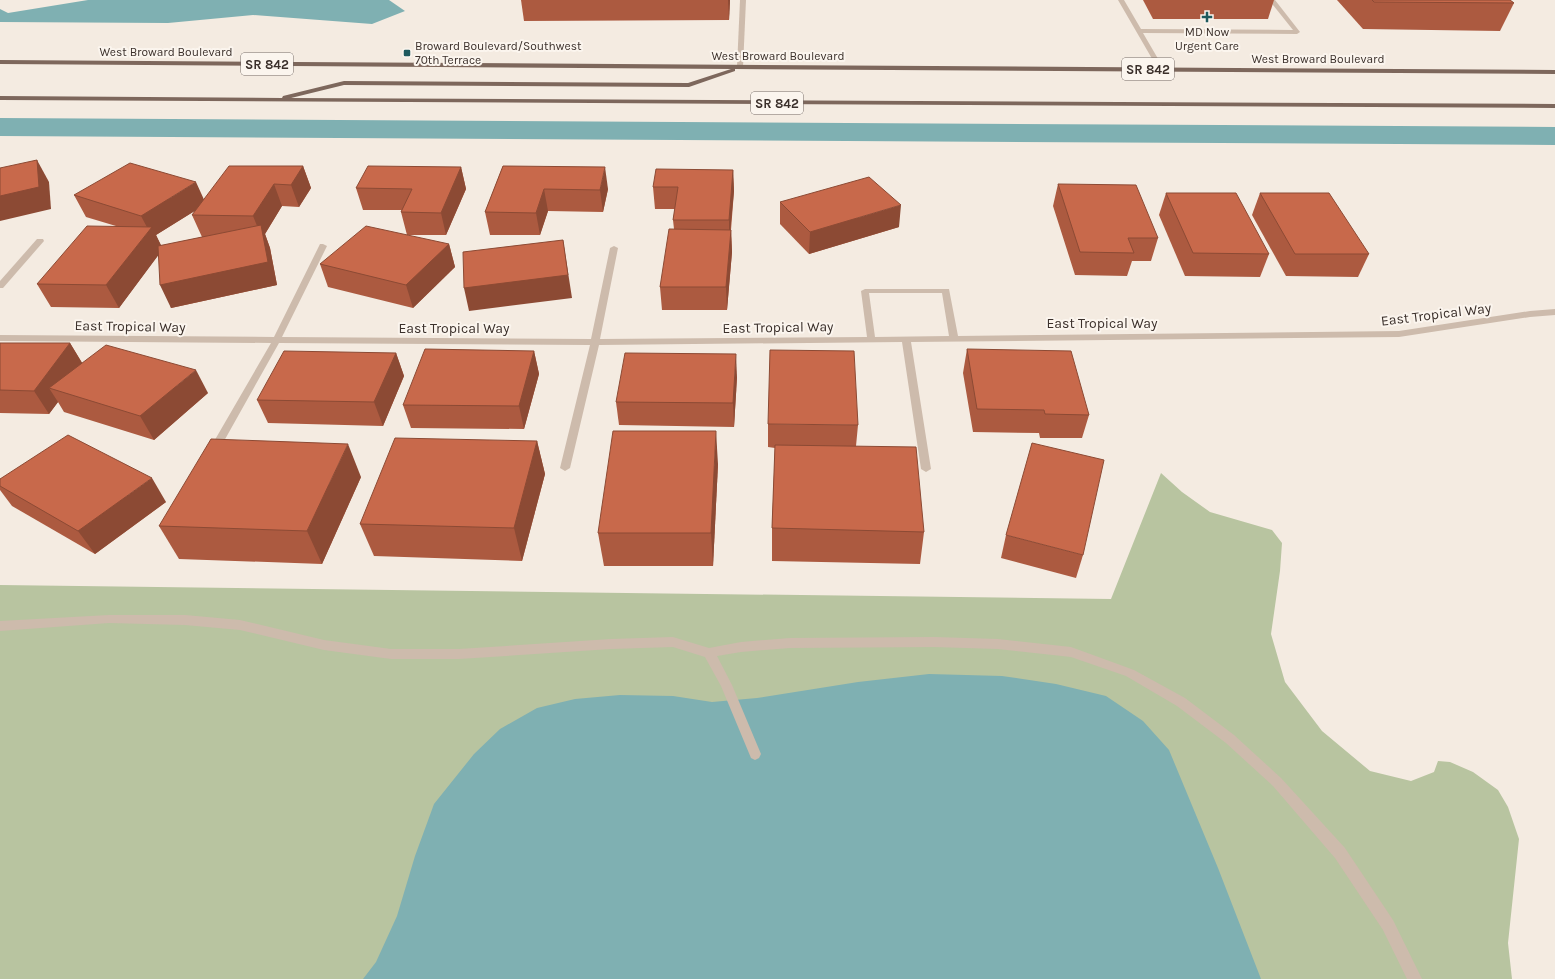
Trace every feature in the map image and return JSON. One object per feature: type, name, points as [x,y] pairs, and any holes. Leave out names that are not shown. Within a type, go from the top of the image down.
[{"type":"main road","name":"West Broward Boulevard","points":[[0,62],[1555,72]]},
{"type":"main road","points":[[269,100],[344,83],[689,85],[740,67]]},
{"type":"main road","name":"SR 842","points":[[0,98],[1555,106]]},
{"type":"street","points":[[740,67],[743,0]]},
{"type":"street","points":[[1121,0],[1161,69]]},
{"type":"street","points":[[1139,31],[1297,32],[1272,0]]},
{"type":"street","points":[[0,286],[40,241]]},
{"type":"street","points":[[208,460],[276,341],[323,246]]},
{"type":"street","points":[[565,468],[595,342],[614,248]]},
{"type":"street","points":[[871,338],[865,291],[946,291],[954,337]]},
{"type":"street","name":"East Tropical Way","points":[[0,338],[595,342],[954,337],[1399,334],[1530,314],[1555,312]]},
{"type":"street","points":[[906,338],[926,469]]},
{"type":"street","points":[[0,626],[109,619],[185,620],[240,625],[324,645],[391,654],[459,654],[604,644],[672,642],[709,653],[741,646],[790,643],[934,642],[998,644],[1071,652],[1130,673],[1181,702],[1230,739],[1277,782],[1340,853],[1388,925],[1415,979]]},
{"type":"street","points":[[709,653],[726,685],[755,754]]},
{"type":"green space","points":[[1161,473],[1182,492],[1210,512],[1272,530],[1282,543],[1280,571],[1271,634],[1285,682],[1322,731],[1370,771],[1411,781],[1434,772],[1438,761],[1450,762],[1473,772],[1498,790],[1508,807],[1519,839],[1508,943],[1512,979],[0,979],[0,585],[1111,599]]},
{"type":"water","points":[[88,0],[389,0],[405,11],[372,24],[253,15],[168,23],[0,22],[0,9],[8,13]]},
{"type":"water","points":[[929,674],[1002,676],[1056,684],[1106,696],[1143,721],[1169,750],[1218,868],[1261,979],[363,979],[376,962],[397,916],[415,856],[434,804],[474,754],[500,729],[537,708],[575,699],[620,695],[673,696],[712,702],[757,698],[858,682]]},
{"type":"building","points":[[1372,0],[1510,0],[1514,3],[1374,2]]},
{"type":"building","points":[[37,160],[39,187],[0,196],[0,168]]},
{"type":"building","points":[[130,163],[196,182],[141,216],[74,195]]},
{"type":"building","points":[[229,166],[303,166],[291,185],[274,184],[253,216],[192,215]]},
{"type":"building","points":[[368,166],[461,167],[441,213],[401,212],[412,189],[356,188]]},
{"type":"building","points":[[503,166],[605,167],[600,190],[544,189],[536,213],[485,212]]},
{"type":"building","points":[[656,169],[733,170],[729,220],[673,220],[678,187],[653,187]]},
{"type":"building","points":[[869,177],[901,205],[810,232],[780,202]]},
{"type":"building","points":[[1058,184],[1136,185],[1158,238],[1128,238],[1134,253],[1080,252]]},
{"type":"building","points":[[1166,193],[1236,193],[1269,254],[1193,253]]},
{"type":"building","points":[[1260,193],[1329,193],[1369,254],[1295,254]]},
{"type":"building","points":[[261,225],[268,262],[160,285],[158,246]]},
{"type":"building","points":[[87,226],[152,227],[106,285],[37,284]]},
{"type":"building","points":[[366,226],[449,244],[406,285],[320,264]]},
{"type":"building","points":[[669,229],[731,230],[726,287],[660,287]]},
{"type":"building","points":[[563,240],[568,275],[464,288],[463,252]]},
{"type":"building","points":[[0,343],[70,343],[34,391],[0,390]]},
{"type":"building","points":[[106,345],[196,370],[140,416],[49,388]]},
{"type":"building","points":[[425,349],[534,351],[519,406],[403,405]]},
{"type":"building","points":[[967,349],[1071,351],[1089,415],[1045,414],[1044,410],[977,409]]},
{"type":"building","points":[[770,350],[854,351],[858,425],[768,424]]},
{"type":"building","points":[[284,351],[396,353],[374,402],[257,400]]},
{"type":"building","points":[[625,353],[736,354],[733,403],[616,402]]},
{"type":"building","points":[[613,431],[716,431],[711,533],[598,533]]},
{"type":"building","points":[[68,435],[152,478],[78,531],[0,486],[0,479]]},
{"type":"building","points":[[395,438],[537,441],[514,528],[360,524]]},
{"type":"building","points":[[211,439],[348,444],[307,531],[159,526]]},
{"type":"building","points":[[1032,443],[1104,460],[1083,555],[1006,535]]},
{"type":"building","points":[[775,445],[916,447],[924,532],[772,528]]},
{"type":"waterway","points":[[0,127],[1555,136]]},
{"type":"place","name":"MD Now Urgent Care","points":[[1207,17]]},
{"type":"place","name":"Broward Boulevard/Southwest 70th Terrace","points":[[407,53]]}]
